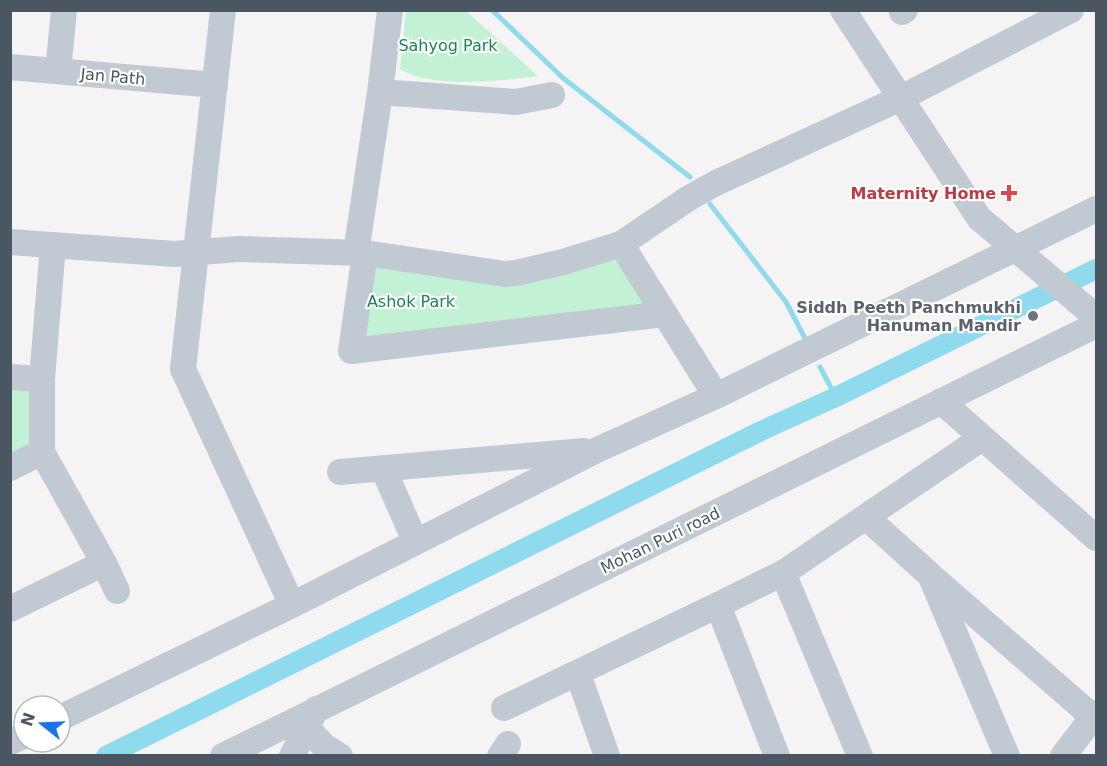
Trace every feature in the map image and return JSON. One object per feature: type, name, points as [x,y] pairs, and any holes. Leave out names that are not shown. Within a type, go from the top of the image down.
[{"type":"street","points":[[58,71],[64,10]]},
{"type":"street","points":[[223,10],[215,85],[179,253],[183,369],[292,604]]},
{"type":"street","points":[[390,10],[351,351],[664,314]]},
{"type":"street","points":[[843,10],[979,218],[1043,270],[1092,316]]},
{"type":"street","points":[[10,242],[179,253],[238,249],[361,253],[505,274],[516,273],[563,262],[621,244],[688,198],[716,183],[901,98],[1071,10]]},
{"type":"street","name":"Jan Path","points":[[10,67],[215,85]]},
{"type":"street","points":[[380,92],[516,102],[552,94]]},
{"type":"street","points":[[72,712],[597,450],[716,396],[1096,209]]},
{"type":"street","points":[[621,244],[716,396]]},
{"type":"street","points":[[53,245],[42,379],[42,452],[104,563],[117,591]]},
{"type":"street","name":"Mohan Puri road","points":[[223,756],[312,719],[941,401],[1092,316]]},
{"type":"street","points":[[10,377],[42,379]]},
{"type":"street","points":[[941,401],[1096,538]]},
{"type":"street","points":[[504,708],[783,573],[982,438]]},
{"type":"street","points":[[340,472],[597,450]]},
{"type":"street","points":[[10,468],[42,452]]},
{"type":"street","points":[[383,468],[415,541]]},
{"type":"street","points":[[866,517],[930,575],[1095,715],[1063,756]]},
{"type":"street","points":[[10,609],[104,563]]},
{"type":"street","points":[[783,573],[860,756]]},
{"type":"street","points":[[930,575],[1006,756]]},
{"type":"street","points":[[718,605],[777,756]]},
{"type":"street","points":[[578,674],[607,756]]},
{"type":"street","points":[[292,756],[312,719]]},
{"type":"street","points":[[312,719],[324,746],[340,756]]},
{"type":"green space","name":"Sahyog Park","points":[[406,11],[466,11],[538,76],[467,82],[429,79],[400,69]]},
{"type":"green space","name":"Ashok Park","points":[[376,254],[505,274],[617,257],[651,315],[362,350]]},
{"type":"green space","points":[[10,383],[34,385],[30,447],[10,456]]},
{"type":"waterway","points":[[492,10],[563,78],[690,177]]},
{"type":"waterway","points":[[710,204],[786,302],[807,342]]},
{"type":"waterway","points":[[106,756],[761,431],[836,397],[1096,269]]},
{"type":"waterway","points":[[820,367],[836,397]]},
{"type":"place","name":"Maternity Home","points":[[1009,193]]},
{"type":"place","name":"Siddh Peeth Panchmukhi Hanuman Mandir","points":[[1033,316]]}]
